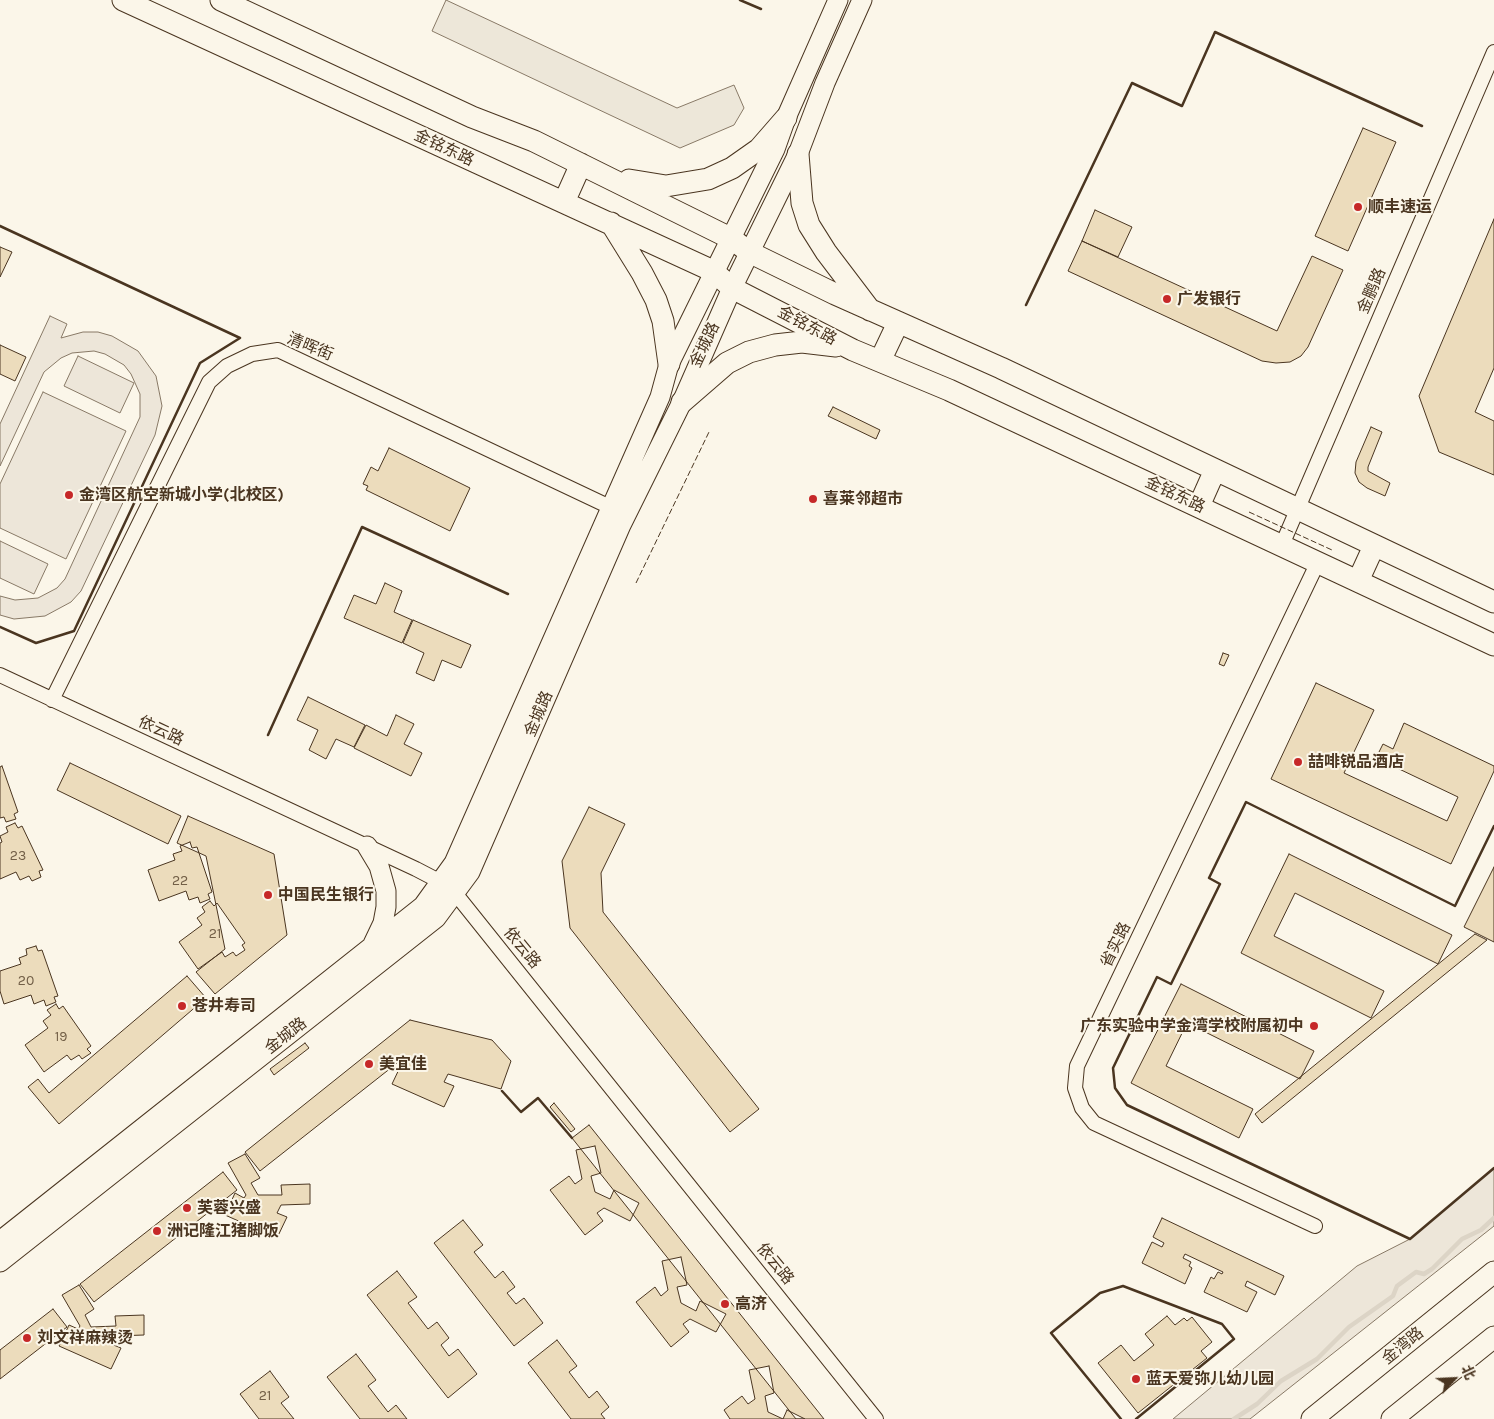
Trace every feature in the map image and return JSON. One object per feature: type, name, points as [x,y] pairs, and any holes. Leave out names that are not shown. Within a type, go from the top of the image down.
[{"type":"main road","name":"金铭东路","points":[[124,0],[713,271],[732,288],[853,350],[948,390],[1494,645]]},
{"type":"main road","points":[[221,0],[472,117],[534,141],[732,238],[749,252],[898,323],[1001,368],[1494,602]]},
{"type":"main road","points":[[608,176],[666,186],[708,179],[732,168],[759,149],[786,118]]},
{"type":"main road","points":[[798,154],[802,203],[809,225],[826,252],[870,310]]},
{"type":"main road","points":[[564,202],[582,164]]},
{"type":"main road","points":[[611,223],[642,273],[656,300],[663,321],[669,364]]},
{"type":"main road","points":[[880,361],[898,323]]},
{"type":"main road","points":[[682,402],[727,363],[750,352],[775,345],[802,342],[823,343],[853,350]]},
{"type":"main road","points":[[1199,506],[1215,470]]},
{"type":"main road","points":[[1358,581],[1374,546]]},
{"type":"main road","name":"金湾路","points":[[1312,1419],[1494,1272]]},
{"type":"main road","points":[[1392,1419],[1494,1337]]},
{"type":"street","name":"金城路","points":[[0,1262],[436,918],[460,850],[660,396],[669,364],[713,271],[732,238],[775,149],[786,118],[838,0]]},
{"type":"street","name":"金城路","points":[[0,1241],[373,945],[470,872],[621,525],[682,402],[691,376],[732,288],[798,154],[825,84],[862,0]]},
{"type":"street","name":"金鹏路","points":[[1282,545],[1494,52]]},
{"type":"street","name":"清晖街","points":[[52,700],[209,382],[227,366],[252,354],[278,350],[610,508]]},
{"type":"street","name":"省实路","points":[[1315,1226],[1094,1123],[1082,1108],[1075,1088],[1077,1066],[1318,562]]},
{"type":"street","name":"依云路","points":[[0,675],[367,846],[448,887],[876,1419]]},
{"type":"street","points":[[367,846],[379,866],[386,891],[386,907],[373,945]]},
{"type":"shaded area","points":[[446,0],[677,108],[734,85],[744,108],[734,125],[680,148],[432,31]]},
{"type":"shaded area","points":[[50,316],[67,324],[61,338],[83,332],[98,332],[112,336],[138,351],[156,376],[162,406],[155,435],[81,591],[71,602],[45,616],[14,619],[0,615],[0,596],[15,600],[38,598],[57,588],[65,579],[140,417],[140,394],[131,374],[124,365],[105,354],[94,351],[72,353],[61,358],[44,372],[0,466],[0,424]]},
{"type":"shaded area","points":[[78,356],[134,383],[120,413],[64,386]]},
{"type":"shaded area","points":[[43,392],[126,431],[66,559],[0,528],[0,484]]},
{"type":"shaded area","points":[[0,541],[48,564],[34,594],[0,578]]},
{"type":"shaded area","points":[[1494,1168],[1494,1226],[1250,1419],[1173,1419],[1357,1266],[1410,1239]]},
{"type":"building","points":[[1363,128],[1396,142],[1348,251],[1315,236]]},
{"type":"building","points":[[1095,210],[1132,227],[1118,257],[1082,241]]},
{"type":"building","points":[[1494,219],[1494,368],[1475,412],[1494,421],[1494,475],[1439,452],[1419,396]]},
{"type":"building","points":[[1082,241],[1277,331],[1312,256],[1343,270],[1308,347],[1301,356],[1290,362],[1276,363],[1262,361],[1068,271]]},
{"type":"building","points":[[0,247],[12,252],[0,277]]},
{"type":"building","points":[[0,345],[26,357],[15,381],[0,374]]},
{"type":"building","points":[[833,407],[880,430],[876,439],[828,416]]},
{"type":"building","points":[[1371,427],[1382,432],[1368,471],[1390,483],[1385,496],[1359,482],[1355,473],[1356,462]]},
{"type":"building","points":[[389,448],[470,488],[450,531],[366,490],[368,486],[363,484],[371,467],[378,471]]},
{"type":"building","points":[[385,583],[402,591],[394,612],[412,620],[402,643],[344,618],[354,595],[376,604]]},
{"type":"building","points":[[413,620],[471,645],[461,668],[442,660],[434,681],[416,673],[424,653],[403,643]]},
{"type":"building","points":[[1223,653],[1229,655],[1224,666],[1219,664]]},
{"type":"building","points":[[1316,683],[1374,710],[1344,773],[1447,821],[1458,797],[1376,758],[1383,744],[1393,749],[1404,723],[1494,766],[1494,771],[1451,864],[1271,779]]},
{"type":"building","points":[[308,697],[365,725],[354,747],[336,739],[326,759],[309,750],[318,730],[297,720]]},
{"type":"building","points":[[396,715],[414,724],[404,744],[422,753],[411,776],[354,748],[366,725],[387,736]]},
{"type":"building","points":[[70,763],[181,816],[168,844],[57,790]]},
{"type":"building","points":[[2,766],[18,812],[14,814],[16,819],[6,822],[4,817],[0,818],[0,767]]},
{"type":"building","points":[[589,807],[625,824],[601,873],[603,912],[759,1109],[730,1132],[570,928],[562,861]]},
{"type":"building","points":[[188,816],[274,854],[287,935],[215,994],[196,972],[225,949],[206,856],[177,843]]},
{"type":"building","points":[[15,823],[18,828],[22,826],[43,870],[39,871],[41,877],[32,881],[29,876],[20,880],[16,872],[0,879],[0,843],[2,842],[0,836],[8,832],[6,827]]},
{"type":"building","points":[[190,842],[192,848],[197,847],[212,892],[208,894],[210,899],[200,903],[198,897],[189,900],[186,891],[159,901],[148,870],[175,860],[173,854],[182,851],[180,846]]},
{"type":"building","points":[[1289,854],[1452,935],[1438,964],[1295,893],[1274,936],[1384,991],[1371,1018],[1241,953]]},
{"type":"building","points":[[1494,867],[1494,942],[1464,927]]},
{"type":"building","points":[[210,901],[214,906],[217,903],[245,943],[242,945],[245,950],[236,956],[233,952],[225,957],[222,952],[198,969],[179,942],[202,925],[197,918],[205,912],[202,907]]},
{"type":"building","points":[[1475,934],[1487,940],[1262,1123],[1255,1114]]},
{"type":"building","points":[[36,946],[38,951],[42,950],[58,996],[54,997],[56,1002],[46,1006],[44,1000],[34,1004],[31,995],[4,1004],[0,991],[0,971],[21,964],[19,958],[27,955],[26,949]]},
{"type":"building","points":[[187,976],[206,998],[59,1124],[28,1087],[38,1079],[49,1093]]},
{"type":"building","points":[[1181,984],[1314,1051],[1300,1079],[1187,1023],[1166,1066],[1253,1109],[1239,1138],[1131,1083]]},
{"type":"building","points":[[56,1004],[59,1009],[63,1006],[91,1046],[87,1049],[91,1053],[82,1059],[79,1055],[71,1060],[67,1055],[44,1072],[25,1045],[48,1028],[43,1021],[51,1015],[47,1010]]},
{"type":"building","points":[[410,1020],[492,1040],[511,1061],[501,1089],[448,1074],[444,1082],[454,1086],[444,1107],[392,1084],[402,1063],[401,1060],[260,1171],[245,1152]]},
{"type":"building","points":[[305,1043],[309,1048],[274,1075],[270,1069]]},
{"type":"building","points":[[554,1103],[575,1129],[571,1132],[550,1107]]},
{"type":"building","points":[[589,1125],[824,1419],[796,1419],[572,1138]]},
{"type":"building","points":[[595,1146],[601,1173],[591,1176],[595,1192],[610,1199],[614,1190],[639,1203],[630,1221],[604,1208],[597,1213],[603,1221],[585,1235],[550,1190],[569,1176],[575,1184],[582,1179],[576,1150]]},
{"type":"building","points":[[245,1154],[260,1178],[251,1183],[258,1195],[282,1195],[281,1185],[310,1184],[310,1204],[281,1205],[277,1213],[287,1217],[277,1238],[225,1215],[235,1193],[244,1198],[246,1195],[228,1163]]},
{"type":"building","points":[[223,1172],[237,1190],[94,1302],[80,1284]]},
{"type":"building","points":[[1162,1218],[1284,1276],[1275,1295],[1247,1281],[1245,1286],[1257,1292],[1247,1312],[1204,1292],[1211,1277],[1214,1279],[1218,1272],[1222,1274],[1223,1272],[1185,1254],[1183,1258],[1191,1262],[1189,1266],[1192,1268],[1185,1284],[1142,1263],[1152,1242],[1162,1247],[1164,1243],[1153,1237]]},
{"type":"building","points":[[463,1220],[483,1245],[474,1252],[495,1278],[503,1271],[515,1287],[507,1293],[516,1304],[524,1298],[543,1323],[514,1346],[434,1243]]},
{"type":"building","points":[[681,1257],[687,1285],[677,1287],[681,1303],[696,1311],[700,1301],[726,1314],[716,1332],[690,1319],[683,1324],[689,1332],[671,1347],[636,1302],[655,1287],[661,1296],[668,1290],[662,1261]]},
{"type":"building","points":[[397,1271],[417,1297],[408,1303],[428,1329],[437,1322],[449,1338],[441,1345],[449,1356],[458,1349],[477,1374],[448,1398],[367,1295]]},
{"type":"building","points":[[79,1285],[94,1309],[85,1315],[91,1327],[116,1326],[115,1316],[144,1315],[144,1335],[115,1336],[111,1344],[121,1348],[111,1369],[59,1346],[69,1325],[78,1329],[80,1326],[62,1295]]},
{"type":"building","points":[[53,1309],[67,1327],[0,1379],[0,1350]]},
{"type":"building","points":[[1167,1316],[1175,1325],[1184,1318],[1187,1321],[1192,1317],[1212,1342],[1201,1351],[1207,1358],[1138,1413],[1098,1363],[1121,1345],[1134,1361],[1154,1345],[1145,1334]]},
{"type":"building","points":[[557,1340],[577,1366],[569,1372],[589,1398],[597,1391],[609,1407],[601,1414],[605,1419],[571,1419],[528,1363]]},
{"type":"building","points":[[356,1354],[376,1380],[368,1386],[388,1412],[396,1405],[407,1419],[360,1419],[327,1377]]},
{"type":"building","points":[[769,1366],[774,1393],[765,1396],[768,1412],[783,1419],[730,1419],[724,1410],[742,1396],[748,1404],[755,1399],[749,1370]]},
{"type":"building","points":[[270,1371],[289,1397],[281,1403],[294,1419],[259,1419],[240,1394]]},
{"type":"building","points":[[787,1410],[805,1419],[783,1419]]},
{"type":"waterway","points":[[1234,1419],[1257,1404],[1281,1381],[1317,1359],[1349,1327],[1393,1296],[1397,1286],[1416,1272],[1424,1274],[1432,1269],[1462,1239],[1481,1230],[1494,1218]]},
{"type":"fence","points":[[636,583],[709,432]]},
{"type":"fence","points":[[1249,512],[1332,550]]},
{"type":"wall","points":[[740,0],[761,9]]},
{"type":"wall","points":[[1026,305],[1132,83],[1182,106],[1215,32],[1422,126]]},
{"type":"wall","points":[[0,226],[240,338]]},
{"type":"wall","points":[[0,627],[36,643],[74,631],[200,363],[240,338]]},
{"type":"wall","points":[[268,735],[362,527],[508,594]]},
{"type":"wall","points":[[1494,826],[1455,906],[1246,802],[1209,878],[1220,884],[1171,984],[1157,977],[1113,1068],[1115,1088],[1127,1105],[1410,1239],[1494,1168]]},
{"type":"wall","points":[[502,1091],[521,1112],[538,1098],[572,1138]]},
{"type":"wall","points":[[1121,1419],[1051,1333],[1100,1293],[1123,1286],[1222,1324],[1234,1339],[1136,1419]]},
{"type":"place","name":"顺丰速运","points":[[1358,207]]},
{"type":"place","name":"广发银行","points":[[1167,299]]},
{"type":"place","name":"金湾区航空新城小学(北校区)","points":[[69,495]]},
{"type":"place","name":"喜莱邻超市","points":[[813,499]]},
{"type":"place","name":"喆啡锐品酒店","points":[[1298,762]]},
{"type":"place","name":"中国民生银行","points":[[268,895]]},
{"type":"place","name":"苍井寿司","points":[[182,1006]]},
{"type":"place","name":"广东实验中学金湾学校附属初中","points":[[1314,1026]]},
{"type":"place","name":"美宜佳","points":[[369,1064]]},
{"type":"place","name":"芙蓉兴盛","points":[[187,1208]]},
{"type":"place","name":"洲记隆江猪脚饭","points":[[157,1231]]},
{"type":"place","name":"高济","points":[[725,1304]]},
{"type":"place","name":"刘文祥麻辣烫","points":[[27,1338]]},
{"type":"place","name":"蓝天爱弥儿幼儿园","points":[[1136,1379]]}]
